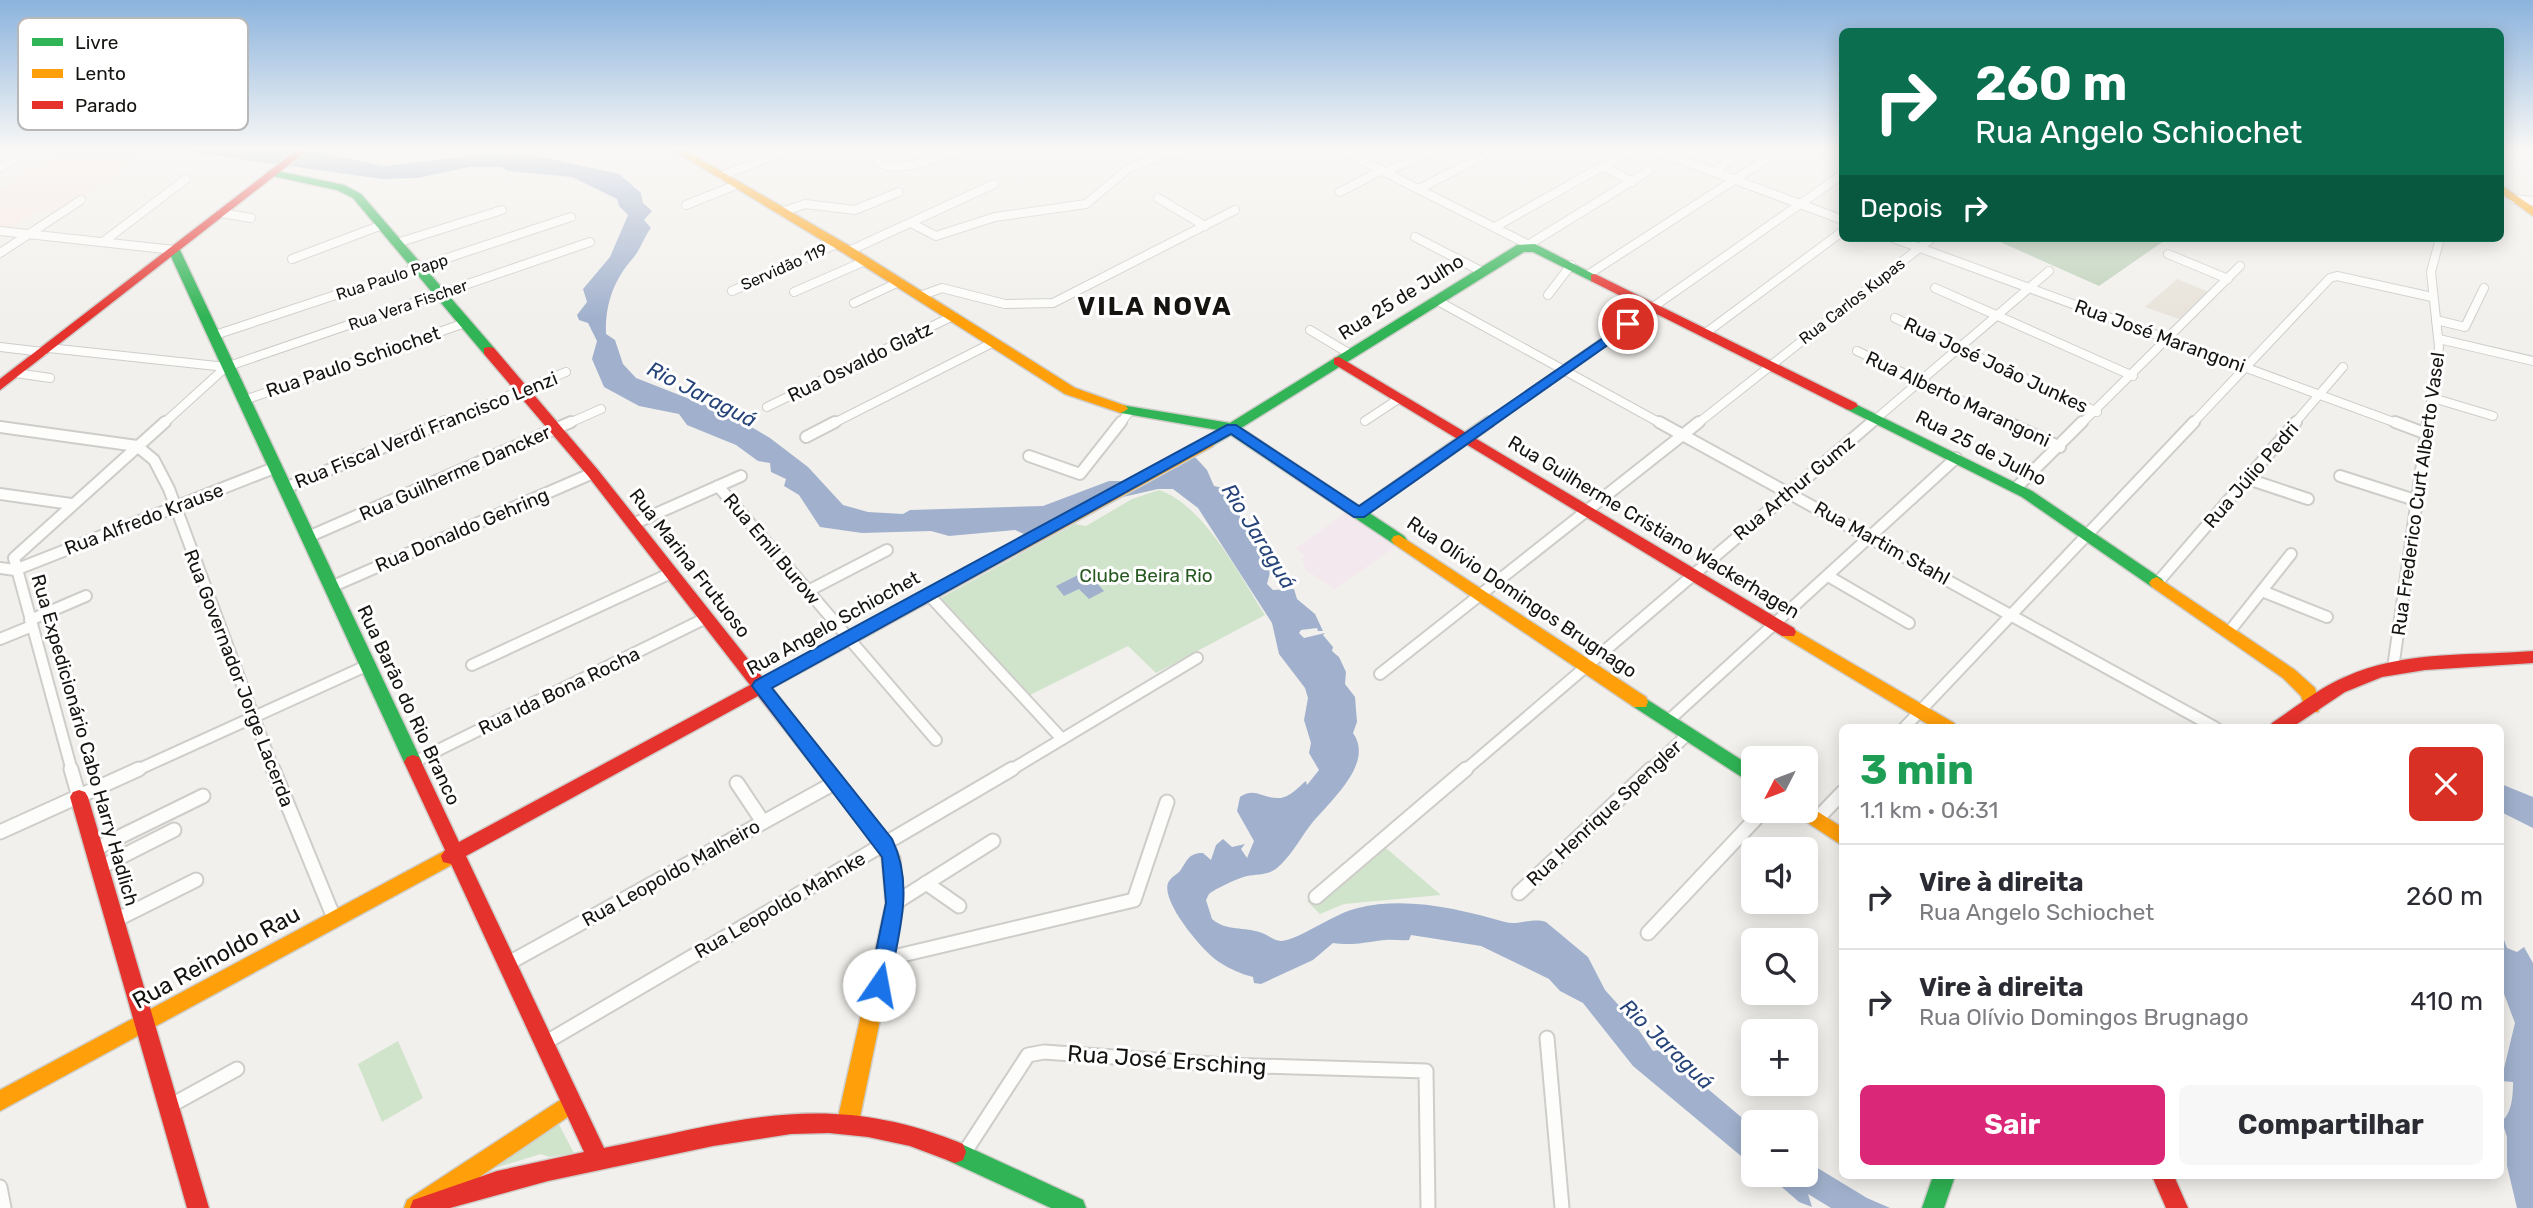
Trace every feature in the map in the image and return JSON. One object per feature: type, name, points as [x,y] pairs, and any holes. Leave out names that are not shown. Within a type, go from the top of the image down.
[{"type":"main road","points":[[1,385],[231,205]]},
{"type":"main road","name":"Rua Marina Frutuoso","points":[[364,205],[593,473],[885,845],[891,857],[895,903],[848,1122]]},
{"type":"main road","points":[[771,205],[843,247],[1070,391],[1129,412],[1231,428]]},
{"type":"main road","name":"Rua 25 de Julho","points":[[1231,428],[1517,249],[1532,246],[2016,488],[2088,534],[2289,674],[2309,693],[2312,707]]},
{"type":"main road","name":"Rua Barão do Rio Branco","points":[[174,250],[226,367],[598,1159]]},
{"type":"main road","points":[[154,266],[171,264],[182,268]]},
{"type":"main road","name":"Rua Guilherme Cristiano Wackerhagen","points":[[1344,357],[1400,398],[1941,724]]},
{"type":"main road","name":"Rua Angelo Schiochet","points":[[454,852],[1231,428]]},
{"type":"main road","name":"Rua Olívio Domingos Brugnago","points":[[1231,428],[1741,769]]},
{"type":"main road","points":[[2284,724],[2344,686],[2362,677],[2393,668],[2533,657]]},
{"type":"main road","name":"Rua 25 de Julho","points":[[2289,674],[2324,686],[2344,686]]},
{"type":"main road","name":"Rua Expedicionário Cabo Harry Hadlich","points":[[79,797],[198,1208]]},
{"type":"main road","points":[[1818,821],[1839,835]]},
{"type":"main road","name":"Rua Reinoldo Rau","points":[[0,1101],[454,852]]},
{"type":"main road","points":[[415,1208],[571,1103]]},
{"type":"main road","points":[[421,1208],[492,1182],[598,1159],[757,1128],[848,1122],[909,1135],[963,1155],[1075,1208]]},
{"type":"main road","points":[[1934,1206],[1943,1179]]},
{"type":"main road","points":[[2164,1179],[2177,1208]]},
{"type":"street","points":[[0,253],[73,205]]},
{"type":"street","points":[[103,242],[151,205]]},
{"type":"street","points":[[782,212],[800,205]]},
{"type":"street","points":[[816,205],[855,210],[866,205]]},
{"type":"street","name":"Servidão 119","points":[[732,291],[911,223],[949,205]]},
{"type":"street","points":[[911,223],[936,236],[995,217],[1081,205]]},
{"type":"street","points":[[1170,205],[1205,226]]},
{"type":"street","points":[[1452,205],[1532,246],[1596,205]]},
{"type":"street","points":[[1495,227],[1533,205]]},
{"type":"street","points":[[1589,274],[1696,205]]},
{"type":"street","points":[[1359,513],[1797,205]]},
{"type":"street","points":[[1803,205],[1839,218]]},
{"type":"street","points":[[397,243],[502,210]]},
{"type":"street","points":[[920,296],[946,288],[1005,304],[1053,303],[1235,210]]},
{"type":"street","points":[[221,213],[251,218]]},
{"type":"street","name":"Rua Paulo Papp","points":[[212,336],[571,217]]},
{"type":"street","points":[[292,259],[382,225]]},
{"type":"street","points":[[0,231],[174,250]]},
{"type":"street","points":[[1707,332],[1839,234]]},
{"type":"street","points":[[1415,237],[1481,271]]},
{"type":"street","name":"Rua Vera Fischer","points":[[226,367],[590,242]]},
{"type":"street","name":"Rua José Marangoni","points":[[1904,242],[2427,434]]},
{"type":"street","name":"Rua Carlos Kupas","points":[[1380,674],[1927,242]]},
{"type":"street","name":"Rua Frederico Curt Alberto Vasel","points":[[2393,668],[2440,339],[2432,297],[2431,272],[2439,242]]},
{"type":"street","points":[[2168,254],[2228,279]]},
{"type":"street","points":[[794,292],[865,261]]},
{"type":"street","points":[[1548,295],[1571,265]]},
{"type":"street","points":[[2016,488],[2097,412],[2240,267]]},
{"type":"street","name":"Rua Arthur Gumz","points":[[1316,897],[2049,271]]},
{"type":"street","points":[[1908,724],[2333,276],[2432,297]]},
{"type":"street","points":[[854,303],[899,282]]},
{"type":"street","points":[[1936,288],[2133,376]]},
{"type":"street","points":[[2437,320],[2465,327],[2484,288]]},
{"type":"street","name":"Rua Martim Stahl","points":[[1436,300],[2209,724]]},
{"type":"street","name":"Rua Osvaldo Glatz","points":[[767,407],[953,316]]},
{"type":"street","name":"Rua José João Junkes","points":[[1895,318],[2097,412]]},
{"type":"street","name":"Rua Paulo Schiochet","points":[[242,401],[465,323]]},
{"type":"street","points":[[1310,330],[1344,357]]},
{"type":"street","points":[[2440,339],[2533,361]]},
{"type":"street","points":[[806,437],[994,342]]},
{"type":"street","points":[[0,346],[226,367]]},
{"type":"street","name":"Rua Alberto Marangoni","points":[[1857,351],[2060,447]]},
{"type":"street","name":"Rua Expedicionário Cabo Harry Hadlich","points":[[79,797],[15,570],[17,554],[226,367]]},
{"type":"street","name":"Rua Júlio Pedri","points":[[2158,582],[2343,368]]},
{"type":"street","name":"Rua Fiscal Verdi Francisco Lenzi","points":[[285,488],[566,372]]},
{"type":"street","points":[[16,373],[50,378]]},
{"type":"street","points":[[1365,421],[1400,398]]},
{"type":"street","points":[[2433,398],[2493,416]]},
{"type":"street","name":"Rua Guilherme Dancker","points":[[308,537],[601,409]]},
{"type":"street","points":[[1029,456],[1080,474],[1129,412]]},
{"type":"street","points":[[0,427],[137,446]]},
{"type":"street","name":"Rua Governador Jorge Lacerda","points":[[137,446],[145,447],[152,454],[175,507],[252,718],[334,918]]},
{"type":"street","points":[[1668,721],[1956,458]]},
{"type":"street","name":"Rua Alfredo Krause","points":[[15,570],[274,468]]},
{"type":"street","name":"Rua Donaldo Gehring","points":[[331,587],[593,473]]},
{"type":"street","points":[[633,524],[741,476]]},
{"type":"street","points":[[2340,476],[2418,501]]},
{"type":"street","points":[[2248,479],[2308,499]]},
{"type":"street","name":"Rua Emil Burow","points":[[718,486],[936,740]]},
{"type":"street","points":[[0,494],[71,504]]},
{"type":"street","points":[[808,591],[887,550]]},
{"type":"street","points":[[2229,632],[2291,554]]},
{"type":"street","points":[[0,568],[15,570]]},
{"type":"street","points":[[472,665],[671,573]]},
{"type":"street","points":[[1828,576],[1909,623]]},
{"type":"street","points":[[2262,591],[2327,617]]},
{"type":"street","points":[[929,595],[1062,739]]},
{"type":"street","points":[[0,639],[86,596]]},
{"type":"street","name":"Rua Ida Bona Rocha","points":[[412,763],[706,618]]},
{"type":"street","name":"Rua Leopoldo Mahnke","points":[[543,1044],[885,845],[1197,658]]},
{"type":"street","points":[[0,832],[366,666]]},
{"type":"street","name":"Rua Henrique Spengler","points":[[1519,892],[1688,734]]},
{"type":"street","name":"Rua Leopoldo Malheiro","points":[[505,965],[836,782]]},
{"type":"street","points":[[737,783],[763,822]]},
{"type":"street","points":[[93,850],[203,796]]},
{"type":"street","points":[[1818,818],[1839,796]]},
{"type":"street","points":[[884,959],[1134,900],[1167,802]]},
{"type":"street","points":[[1648,933],[1752,823]]},
{"type":"street","points":[[99,868],[174,830]]},
{"type":"street","points":[[895,903],[993,841]]},
{"type":"street","points":[[114,920],[196,880]]},
{"type":"street","points":[[926,883],[959,906]]},
{"type":"street","points":[[1547,1038],[1562,1208]]},
{"type":"street","name":"Rua José Ersching","points":[[963,1155],[1028,1055],[1044,1052],[1225,1065],[1426,1071],[1428,1208]]},
{"type":"street","points":[[168,1107],[237,1069]]},
{"type":"street","points":[[0,1187],[4,1208]]},
{"type":"street","points":[[1035,1208],[1048,1196]]},
{"type":"shaded area","points":[[0,205],[70,205],[57,214],[37,211],[11,228],[0,227]]},
{"type":"shaded area","points":[[2177,279],[2209,292],[2179,319],[2145,307]]},
{"type":"shaded area","points":[[1345,513],[1395,547],[1335,589],[1306,570],[1302,559],[1305,555],[1295,549]]},
{"type":"green space","points":[[2000,242],[2164,242],[2099,286]]},
{"type":"green space","name":"Clube Beira Rio","points":[[1159,490],[1191,510],[1206,526],[1265,615],[1156,673],[1128,646],[1030,695],[941,598],[1075,524],[1086,526],[1132,499]]},
{"type":"green space","points":[[1380,843],[1441,895],[1344,904],[1320,914],[1307,901]]},
{"type":"green space","points":[[398,1041],[423,1098],[382,1122],[358,1064]]},
{"type":"green space","points":[[556,1119],[574,1153],[549,1157],[541,1154],[478,1173]]},
{"type":"water","points":[[619,205],[646,205],[652,211],[644,220],[651,228],[616,283],[607,312],[606,334],[615,340],[623,364],[636,378],[733,416],[770,438],[808,467],[843,505],[868,512],[903,514],[910,510],[1043,506],[1109,481],[1124,481],[1165,458],[1181,454],[1196,458],[1207,470],[1214,486],[1223,488],[1222,493],[1272,565],[1267,584],[1273,590],[1294,589],[1297,599],[1315,614],[1323,631],[1318,631],[1317,628],[1301,630],[1299,633],[1304,638],[1325,633],[1323,635],[1333,647],[1332,651],[1339,657],[1346,672],[1345,684],[1355,697],[1357,722],[1353,733],[1358,745],[1358,758],[1346,784],[1282,864],[1270,872],[1243,877],[1209,894],[1206,900],[1212,919],[1224,926],[1255,931],[1281,941],[1358,908],[1395,903],[1432,906],[1510,923],[1536,920],[1546,922],[1588,957],[1605,990],[1632,1020],[1653,1051],[1659,1050],[1657,1046],[1741,1117],[1741,1156],[1633,1066],[1583,1003],[1560,991],[1549,979],[1481,946],[1411,935],[1409,940],[1333,943],[1313,960],[1261,984],[1254,983],[1253,977],[1212,957],[1177,914],[1168,891],[1169,881],[1194,854],[1203,853],[1211,860],[1216,845],[1223,839],[1232,847],[1245,844],[1241,849],[1247,858],[1254,841],[1237,811],[1240,797],[1250,793],[1282,798],[1306,781],[1307,785],[1319,770],[1309,753],[1311,743],[1304,720],[1308,698],[1305,688],[1279,654],[1272,623],[1198,508],[1173,489],[1158,489],[1123,497],[1066,527],[1026,535],[1015,530],[949,536],[931,531],[862,533],[820,527],[799,495],[784,486],[786,479],[771,472],[770,463],[758,461],[736,445],[687,425],[679,414],[639,406],[604,387],[592,359],[597,341],[588,323],[579,320],[577,315],[587,302],[583,289],[610,257],[628,215]]},
{"type":"water","points":[[1086,571],[1104,591],[1089,599],[1079,589],[1064,596],[1056,586]]},
{"type":"water","points":[[2504,785],[2533,797],[2533,828],[2504,814]]},
{"type":"water","points":[[2504,940],[2507,948],[2517,952],[2524,947],[2533,963],[2533,1208],[2517,1208],[2507,1166],[2504,1119],[2510,1109],[2513,1082],[2504,1081],[2504,1069],[2515,1023],[2504,994]]},
{"type":"water","points":[[1818,1168],[1867,1198],[1890,1208],[1831,1208],[1808,1194],[1812,1207],[1799,1202],[1782,1187],[1818,1187]]},
{"type":"traffic: fast","points":[[365,205],[489,351]]},
{"type":"traffic: fast","points":[[1208,443],[1521,248],[1535,248],[1595,278]]},
{"type":"traffic: fast","points":[[174,250],[413,762]]},
{"type":"traffic: fast","points":[[1851,406],[2027,494],[2157,583]]},
{"type":"traffic: fast","points":[[1121,409],[1231,428],[1399,540]]},
{"type":"traffic: fast","points":[[1640,702],[1741,769]]},
{"type":"traffic: fast","points":[[955,1152],[1075,1208]]},
{"type":"traffic: fast","points":[[1933,1208],[1943,1179]]},
{"type":"traffic: slow","points":[[772,205],[849,251],[1070,391],[1121,409]]},
{"type":"traffic: slow","points":[[2523,205],[2533,213]]},
{"type":"traffic: slow","points":[[832,648],[1208,443]]},
{"type":"traffic: slow","points":[[1399,540],[1640,702]]},
{"type":"traffic: slow","points":[[2157,583],[2289,674],[2309,693],[2312,707]]},
{"type":"traffic: slow","points":[[1788,632],[1941,724]]},
{"type":"traffic: slow","points":[[848,1122],[895,903],[891,857],[864,818]]},
{"type":"traffic: slow","points":[[1818,821],[1839,835]]},
{"type":"traffic: slow","points":[[0,1101],[450,856]]},
{"type":"traffic: slow","points":[[415,1208],[571,1103]]},
{"type":"traffic: jam","points":[[0,386],[232,205]]},
{"type":"traffic: jam","points":[[1595,278],[1851,406]]},
{"type":"traffic: jam","points":[[489,351],[593,473],[864,818]]},
{"type":"traffic: jam","points":[[1339,361],[1788,632]]},
{"type":"traffic: jam","points":[[450,856],[832,648]]},
{"type":"traffic: jam","points":[[2284,724],[2339,687],[2382,671],[2425,663],[2533,657]]},
{"type":"traffic: jam","points":[[413,762],[598,1159]]},
{"type":"traffic: jam","points":[[79,797],[198,1208]]},
{"type":"traffic: jam","points":[[421,1208],[471,1190],[523,1176],[713,1135],[791,1123],[829,1122],[868,1126],[910,1136],[955,1152]]},
{"type":"traffic: jam","points":[[2164,1179],[2177,1208]]},
{"type":"district","name":"VILA NOVA","points":[[1155,306]]},
{"type":"route","points":[[879,985],[895,903],[891,857],[885,845],[761,686],[1231,428],[1359,513],[1628,324]]},
{"type":"water label","name":"Rio Jaraguá","points":[[702,394]]},
{"type":"water label","name":"Rio Jaraguá","points":[[1259,536]]},
{"type":"water label","name":"Rio Jaraguá","points":[[1667,1044]]}]
